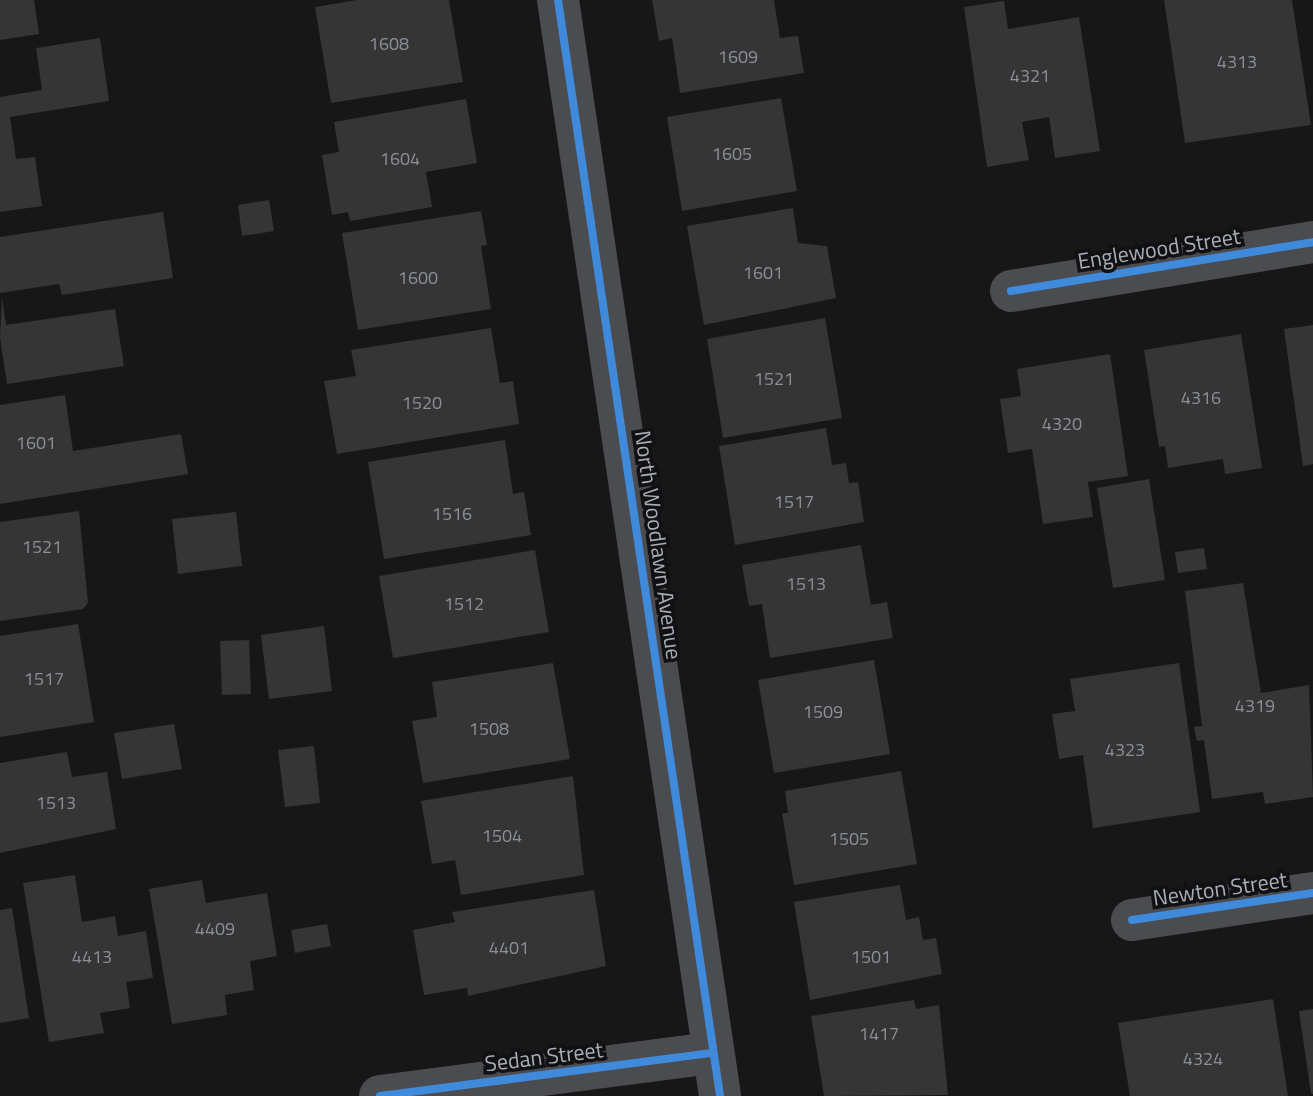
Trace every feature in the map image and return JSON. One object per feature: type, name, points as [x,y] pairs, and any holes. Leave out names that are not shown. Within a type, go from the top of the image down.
[{"type":"street","name":"North Woodlawn Avenue","points":[[558,0],[720,1096]]},
{"type":"street","name":"Englewood Street","points":[[1011,291],[1313,242]]},
{"type":"street","name":"Newton Street","points":[[1132,920],[1313,893]]},
{"type":"street","name":"Sedan Street","points":[[380,1096],[712,1053]]},
{"type":"building","points":[[0,0],[34,0],[39,34],[0,40]]},
{"type":"building","points":[[357,0],[449,0],[463,82],[331,103],[315,7]]},
{"type":"building","points":[[652,0],[774,0],[780,38],[798,36],[804,73],[680,93],[672,38],[659,41]]},
{"type":"building","points":[[1164,0],[1292,0],[1311,125],[1185,143]]},
{"type":"building","points":[[1004,1],[1008,29],[1079,17],[1100,151],[1055,158],[1049,117],[1022,122],[1029,160],[987,167],[964,7]]},
{"type":"building","points":[[100,38],[109,101],[10,117],[16,159],[35,157],[42,206],[0,212],[0,97],[42,90],[36,48]]},
{"type":"building","points":[[781,98],[797,191],[682,211],[667,117]]},
{"type":"building","points":[[466,99],[477,163],[426,172],[432,207],[350,221],[348,212],[332,215],[322,155],[339,152],[334,122]]},
{"type":"building","points":[[269,200],[274,231],[242,236],[238,205]]},
{"type":"building","points":[[793,208],[798,243],[827,246],[836,298],[704,325],[687,226]]},
{"type":"building","points":[[481,211],[487,245],[481,246],[491,309],[358,330],[342,233]]},
{"type":"building","points":[[163,212],[173,278],[62,295],[59,284],[0,293],[0,237]]},
{"type":"building","points":[[2,298],[6,325],[115,309],[124,366],[7,384],[0,338]]},
{"type":"building","points":[[825,318],[842,418],[723,438],[707,339]]},
{"type":"building","points":[[1313,325],[1313,464],[1303,466],[1284,329]]},
{"type":"building","points":[[491,328],[500,383],[513,381],[519,424],[337,454],[324,381],[356,376],[351,350]]},
{"type":"building","points":[[1241,334],[1262,468],[1225,474],[1223,459],[1168,468],[1165,446],[1159,447],[1144,350]]},
{"type":"building","points":[[1110,354],[1128,476],[1088,482],[1093,517],[1043,524],[1032,449],[1008,453],[1000,399],[1021,396],[1017,369]]},
{"type":"building","points":[[65,395],[73,451],[181,434],[188,474],[0,504],[0,405]]},
{"type":"building","points":[[826,428],[832,465],[846,463],[849,483],[858,482],[864,522],[735,545],[719,446]]},
{"type":"building","points":[[505,440],[513,494],[524,492],[531,535],[384,559],[368,462]]},
{"type":"building","points":[[1149,479],[1165,580],[1113,588],[1097,488]]},
{"type":"building","points":[[79,511],[88,603],[83,609],[0,621],[0,522]]},
{"type":"building","points":[[236,512],[242,566],[178,574],[172,519]]},
{"type":"building","points":[[861,545],[871,605],[887,602],[893,638],[770,658],[762,604],[749,606],[742,565]]},
{"type":"building","points":[[1204,548],[1207,569],[1178,573],[1175,552]]},
{"type":"building","points":[[535,550],[549,632],[393,658],[379,576]]},
{"type":"building","points":[[1243,583],[1261,693],[1309,685],[1313,797],[1265,804],[1263,792],[1212,799],[1204,740],[1197,741],[1194,727],[1202,726],[1185,591]]},
{"type":"building","points":[[78,624],[94,722],[0,737],[0,636]]},
{"type":"building","points":[[324,626],[332,691],[269,699],[261,635]]},
{"type":"building","points":[[249,640],[251,694],[222,695],[220,641]]},
{"type":"building","points":[[874,660],[890,754],[774,773],[758,680]]},
{"type":"building","points":[[553,663],[570,759],[423,783],[412,721],[437,717],[432,682]]},
{"type":"building","points":[[1179,663],[1200,812],[1093,828],[1083,755],[1059,759],[1052,714],[1075,711],[1070,679]]},
{"type":"building","points":[[174,724],[182,769],[122,779],[114,733]]},
{"type":"building","points":[[314,746],[320,803],[285,807],[278,750]]},
{"type":"building","points":[[67,752],[72,777],[107,772],[116,829],[0,853],[0,763]]},
{"type":"building","points":[[901,771],[917,864],[794,885],[782,813],[788,813],[785,791]]},
{"type":"building","points":[[573,776],[584,875],[461,895],[455,860],[432,864],[421,801]]},
{"type":"building","points":[[75,875],[82,922],[115,916],[118,936],[146,931],[153,978],[126,982],[130,1008],[100,1013],[104,1033],[49,1042],[23,883]]},
{"type":"building","points":[[202,880],[206,903],[267,893],[277,956],[250,961],[254,990],[225,995],[227,1015],[172,1024],[149,889]]},
{"type":"building","points":[[900,885],[906,920],[919,917],[923,940],[936,938],[942,974],[810,1000],[794,902]]},
{"type":"building","points":[[594,890],[606,966],[468,996],[467,988],[424,995],[413,930],[455,922],[452,912]]},
{"type":"building","points":[[12,908],[29,1018],[0,1023],[0,910]]},
{"type":"building","points":[[327,924],[331,946],[295,953],[291,930]]},
{"type":"building","points":[[1273,999],[1288,1096],[1130,1096],[1118,1023]]},
{"type":"building","points":[[914,1000],[916,1009],[939,1005],[948,1095],[824,1096],[811,1016]]},
{"type":"building","points":[[1313,1009],[1313,1094],[1311,1094],[1299,1011]]},
{"type":"cycle path","points":[[558,0],[720,1096]]},
{"type":"cycle path","points":[[1011,291],[1313,242]]},
{"type":"cycle path","points":[[1132,920],[1313,893]]},
{"type":"cycle path","points":[[380,1096],[712,1053]]}]
